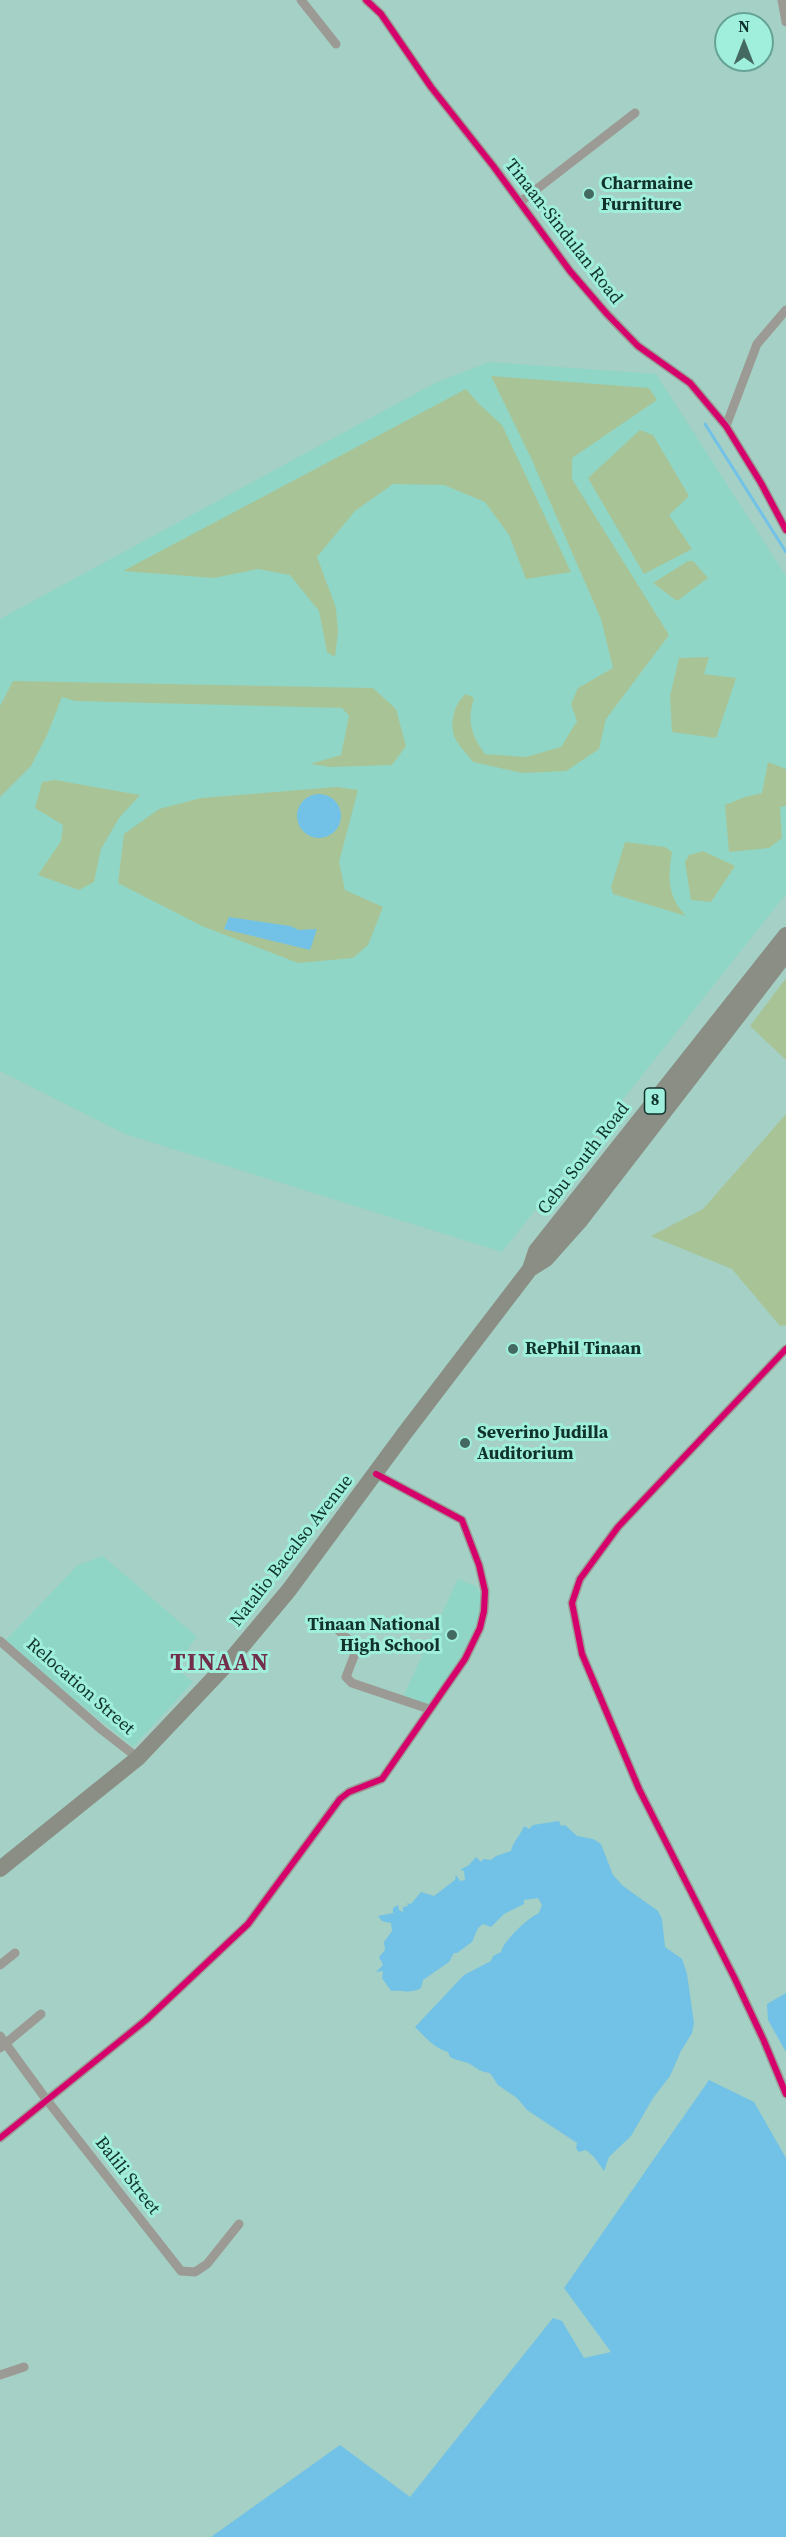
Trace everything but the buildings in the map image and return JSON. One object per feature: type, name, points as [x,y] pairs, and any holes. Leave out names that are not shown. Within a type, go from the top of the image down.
[{"type":"highway","name":"Cebu South Road","points":[[376,1474],[530,1269],[536,1251],[786,935]]},
{"type":"highway","name":"Cebu South Road","points":[[530,1269],[546,1259],[579,1222],[786,954]]},
{"type":"highway","name":"Natalio Bacalso Avenue","points":[[0,1869],[138,1758],[228,1663],[289,1590],[376,1474]]},
{"type":"street","points":[[301,0],[336,44]]},
{"type":"street","name":"Tinaan-Sindulan Road","points":[[366,0],[381,14],[431,87],[570,271],[638,346],[690,383],[726,426],[761,483],[786,530]]},
{"type":"street","points":[[782,0],[786,22]]},
{"type":"street","points":[[520,202],[635,113]]},
{"type":"street","points":[[726,426],[757,344],[786,310]]},
{"type":"street","points":[[786,1349],[618,1527],[580,1579],[572,1603],[582,1654],[639,1789],[765,2041],[786,2094]]},
{"type":"street","points":[[0,2138],[146,2020],[248,1924],[340,1799],[382,1779],[465,1659],[480,1628],[485,1591],[479,1565],[462,1520],[376,1474]]},
{"type":"street","points":[[339,1631],[356,1646],[346,1677],[352,1683],[429,1709]]},
{"type":"street","name":"Relocation Street","points":[[0,1641],[102,1730],[138,1758]]},
{"type":"street","points":[[0,1965],[15,1953]]},
{"type":"street","points":[[2,2042],[41,2014]]},
{"type":"street","name":"Balili Street","points":[[2,2042],[181,2271],[195,2272],[207,2264],[239,2224]]},
{"type":"street","points":[[0,2375],[24,2367]]},
{"type":"shaded area","points":[[489,362],[656,374],[786,576],[786,894],[502,1252],[125,1134],[0,1071],[0,619],[435,383]]},
{"type":"shaded area","points":[[491,376],[649,388],[657,400],[572,458],[572,479],[669,635],[606,719],[599,749],[566,771],[522,773],[473,762],[453,732],[456,708],[466,694],[474,698],[471,714],[472,727],[476,740],[485,754],[526,757],[561,747],[577,721],[571,704],[578,688],[613,668],[601,619],[531,458]]},
{"type":"shaded area","points":[[466,389],[502,425],[571,572],[526,579],[509,535],[485,502],[444,485],[393,484],[355,511],[317,557],[336,608],[338,632],[335,657],[327,652],[319,611],[290,575],[258,569],[214,578],[123,571]]},
{"type":"shaded area","points":[[640,430],[653,435],[689,496],[669,515],[692,549],[644,574],[588,478]]},
{"type":"shaded area","points":[[688,561],[693,561],[708,578],[677,601],[653,583]]},
{"type":"shaded area","points":[[709,657],[704,674],[736,678],[716,738],[672,732],[670,696],[679,658]]},
{"type":"shaded area","points":[[13,681],[373,688],[396,709],[406,746],[392,765],[331,767],[310,764],[341,755],[349,716],[342,708],[75,701],[62,697],[47,735],[31,766],[0,797],[0,706]]},
{"type":"shaded area","points":[[768,762],[786,769],[786,806],[780,807],[782,838],[769,848],[729,852],[725,805],[762,793]]},
{"type":"shaded area","points":[[55,780],[140,795],[119,818],[101,849],[94,882],[79,890],[38,875],[61,841],[63,825],[35,808],[42,782]]},
{"type":"shaded area","points":[[337,787],[358,790],[339,862],[345,890],[383,907],[368,945],[353,958],[298,963],[202,926],[118,883],[124,834],[159,809],[201,798]]},
{"type":"shaded area","points":[[625,842],[665,847],[672,852],[670,886],[675,901],[686,916],[613,894],[611,887]]},
{"type":"shaded area","points":[[703,851],[735,866],[711,902],[691,900],[685,862],[689,855]]},
{"type":"shaded area","points":[[786,978],[786,1060],[750,1026]]},
{"type":"shaded area","points":[[786,1114],[786,1325],[780,1326],[732,1269],[651,1236],[703,1209]]},
{"type":"shaded area","points":[[103,1556],[197,1637],[174,1667],[193,1682],[133,1747],[4,1642],[78,1565]]},
{"type":"shaded area","name":"Tinaan National High School","points":[[458,1579],[476,1586],[481,1594],[482,1606],[469,1646],[427,1707],[402,1699]]},
{"type":"water","points":[[319,794],[335,800],[341,816],[335,832],[319,838],[303,832],[297,816],[303,800]]},
{"type":"water","points":[[229,917],[290,926],[299,930],[317,929],[310,950],[224,929]]},
{"type":"water","points":[[559,1821],[561,1826],[565,1825],[577,1836],[593,1839],[601,1844],[613,1875],[623,1886],[658,1911],[662,1919],[665,1947],[682,1959],[687,1974],[694,2023],[692,2033],[670,2076],[653,2098],[631,2136],[609,2157],[604,2171],[586,2150],[579,2152],[576,2148],[577,2143],[527,2110],[517,2098],[498,2085],[490,2073],[450,2057],[448,2052],[434,2045],[415,2027],[464,1975],[491,1961],[493,1956],[501,1952],[517,1930],[539,1913],[542,1905],[538,1898],[524,1900],[524,1904],[504,1914],[491,1927],[483,1924],[478,1928],[472,1942],[454,1953],[449,1962],[423,1980],[421,1988],[417,1990],[391,1991],[382,1978],[383,1971],[376,1972],[383,1965],[379,1957],[385,1950],[384,1942],[392,1931],[391,1923],[382,1921],[378,1916],[393,1913],[393,1908],[398,1905],[399,1910],[403,1912],[403,1907],[408,1906],[407,1903],[411,1904],[421,1892],[434,1896],[455,1880],[456,1875],[460,1881],[465,1880],[464,1871],[460,1870],[476,1857],[481,1862],[483,1859],[491,1860],[511,1851],[524,1826],[529,1829],[533,1825]]},
{"type":"water","points":[[786,1993],[786,2052],[768,2020],[767,2004]]},
{"type":"water","points":[[709,2080],[754,2102],[786,2158],[786,2537],[211,2537],[340,2445],[410,2497],[553,2318],[562,2321],[584,2358],[611,2352],[564,2288]]},
{"type":"waterway","points":[[705,424],[786,552]]},
{"type":"cycle path","points":[[366,0],[381,14],[431,87],[494,167],[570,271],[638,346],[690,383],[726,426],[761,483],[786,530]]},
{"type":"cycle path","points":[[786,1349],[618,1527],[580,1579],[572,1603],[582,1654],[639,1789],[735,1979],[786,2094]]},
{"type":"cycle path","points":[[0,2138],[146,2020],[248,1924],[340,1799],[349,1792],[382,1779],[465,1659],[480,1628],[485,1591],[479,1565],[462,1520],[376,1474]]},
{"type":"place","name":"Charmaine Furniture","points":[[589,194]]},
{"type":"place","name":"RePhil Tinaan","points":[[513,1349]]},
{"type":"place","name":"Severino Judilla Auditorium","points":[[465,1443]]},
{"type":"place","name":"Tinaan National High School","points":[[452,1635]]},
{"type":"district","name":"TINAAN","points":[[220,1664]]}]
